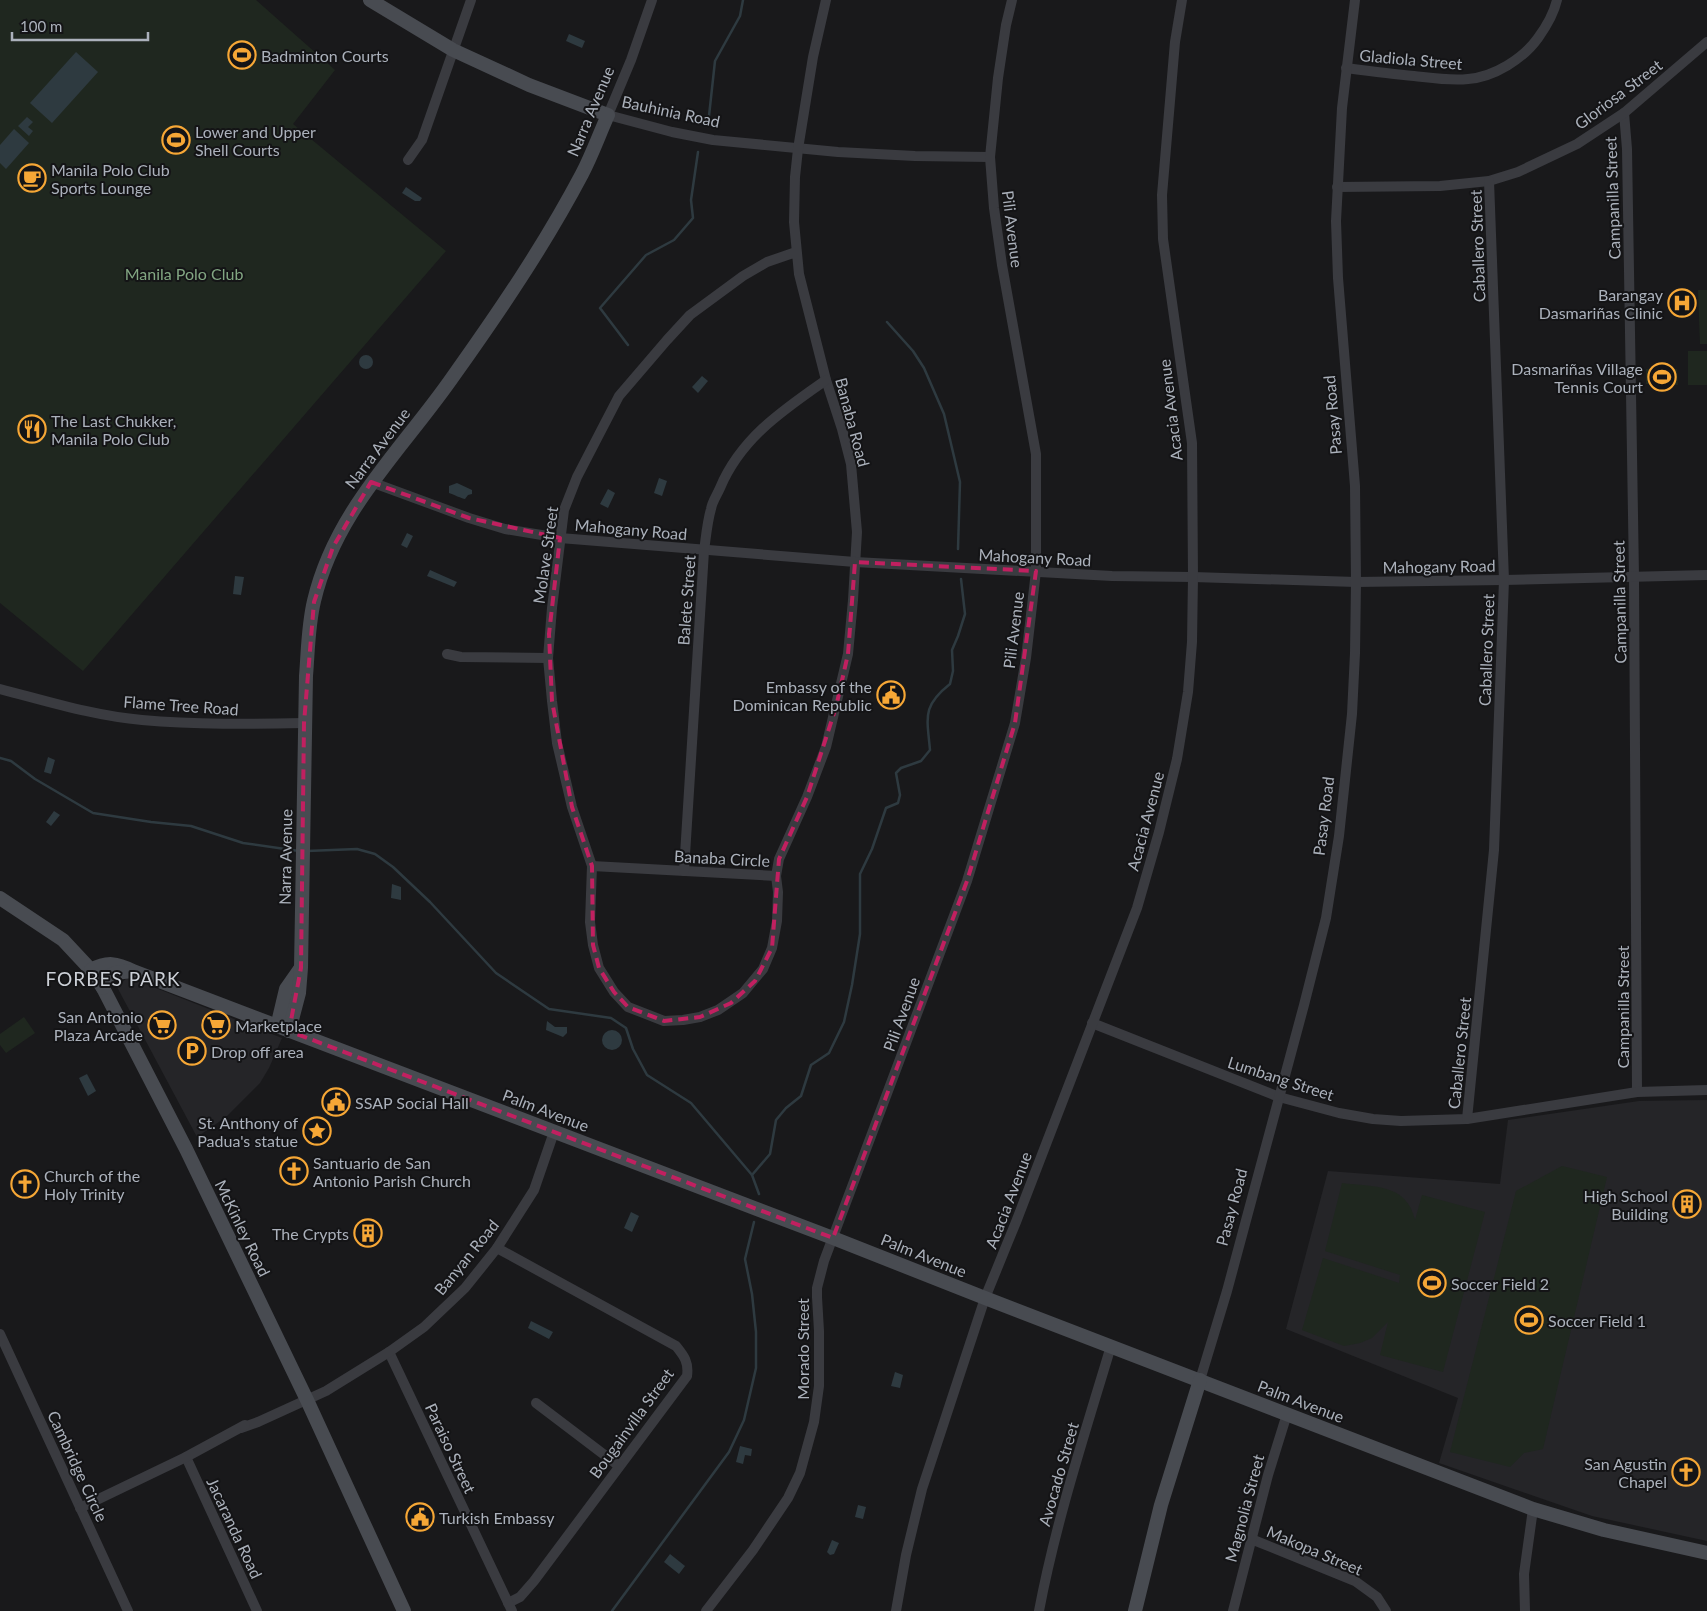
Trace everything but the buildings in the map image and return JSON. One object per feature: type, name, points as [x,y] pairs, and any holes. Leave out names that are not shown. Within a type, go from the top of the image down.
[{"type":"street","name":"Bauhinia Road","points":[[370,0],[453,50],[529,85],[608,115],[680,134],[713,140],[798,149],[915,156],[990,157]]},
{"type":"street","points":[[408,160],[422,140],[471,0]]},
{"type":"street","name":"Narra Avenue","points":[[283,1029],[299,993],[301,968],[306,676],[314,602],[333,547],[345,523],[371,482],[450,381],[511,294],[566,203],[583,172],[608,115],[631,60],[652,0]]},
{"type":"street","name":"Banaba Road","points":[[776,876],[779,859],[804,805],[826,747],[848,654],[856,562],[857,532],[851,464],[826,380],[799,274],[794,222],[798,149],[813,58],[826,0]]},
{"type":"street","name":"Pili Avenue","points":[[833,1238],[967,881],[1015,722],[1026,658],[1036,571],[1036,454],[1002,265],[994,208],[990,157],[998,78],[1012,0]]},
{"type":"street","name":"Acacia Avenue","points":[[896,1611],[906,1555],[922,1489],[985,1298],[1020,1213],[1137,908],[1177,760],[1188,692],[1192,642],[1192,443],[1163,239],[1162,195],[1175,42],[1182,0]]},
{"type":"street","name":"Pasay Road","points":[[1135,1611],[1161,1505],[1227,1291],[1279,1097],[1326,918],[1339,836],[1352,714],[1355,653],[1356,501],[1338,278],[1336,221],[1346,68],[1355,0]]},
{"type":"street","name":"Gladiola Street","points":[[1346,68],[1448,80],[1470,79],[1488,74],[1515,60],[1534,43],[1555,7],[1556,0]]},
{"type":"street","name":"Gloriosa Street","points":[[1337,187],[1440,186],[1489,181],[1518,172],[1577,144],[1624,113],[1707,42]]},
{"type":"street","name":"Campanilla Street","points":[[1624,113],[1627,159],[1634,576],[1637,1092]]},
{"type":"street","name":"Caballero Street","points":[[1467,1119],[1494,850],[1504,580],[1489,181]]},
{"type":"street","name":"Molave Street","points":[[592,866],[572,807],[557,743],[548,658],[564,510],[577,477],[619,396],[690,315],[743,276],[767,262],[796,252]]},
{"type":"street","name":"Balete Street","points":[[684,871],[704,551],[711,508],[723,480],[738,455],[774,416],[826,380]]},
{"type":"street","name":"Mahogany Road","points":[[371,482],[431,505],[505,529],[560,538],[856,562],[1112,576],[1356,582],[1707,575]]},
{"type":"street","points":[[447,654],[462,658],[548,658]]},
{"type":"street","name":"Flame Tree Road","points":[[0,689],[80,710],[141,720],[220,724],[304,723]]},
{"type":"street","name":"Banaba Circle","points":[[592,866],[684,871],[776,876],[778,892],[777,921],[772,948],[763,969],[755,981],[743,993],[718,1010],[700,1017],[664,1021],[628,1007],[614,992],[599,968],[590,922],[592,866]]},
{"type":"street","name":"McKinley Road","points":[[0,898],[63,940],[91,970],[103,988],[186,1149],[307,1400],[404,1611]]},
{"type":"street","name":"Palm Avenue","points":[[91,970],[110,962],[123,966],[283,1029],[833,1238],[1532,1509],[1604,1530],[1707,1554]]},
{"type":"street","points":[[103,988],[108,977],[115,973],[133,971]]},
{"type":"street","name":"Lumbang Street","points":[[1092,1024],[1279,1097],[1339,1113],[1374,1119],[1467,1119],[1637,1092],[1707,1090]]},
{"type":"street","name":"Banyan Road","points":[[80,1508],[186,1457],[241,1428],[250,1420],[274,1411],[282,1411],[326,1391],[389,1352],[424,1327],[465,1288],[497,1248],[534,1190],[554,1132]]},
{"type":"street","name":"Morado Street","points":[[706,1611],[753,1550],[788,1498],[800,1473],[814,1422],[819,1386],[817,1288],[824,1261],[833,1238]]},
{"type":"street","name":"Bougainvilla Street","points":[[497,1248],[676,1346],[686,1357],[688,1368],[686,1376],[534,1581],[510,1607]]},
{"type":"street","name":"Cambridge Circle","points":[[0,1334],[128,1611]]},
{"type":"street","name":"Avocado Street","points":[[1039,1611],[1046,1573],[1069,1485],[1111,1346]]},
{"type":"street","name":"Paraiso Street","points":[[389,1352],[510,1607]]},
{"type":"street","points":[[536,1403],[619,1466]]},
{"type":"street","name":"Magnolia Street","points":[[1233,1611],[1268,1475],[1287,1414]]},
{"type":"street","name":"Jacaranda Road","points":[[186,1457],[257,1611]]},
{"type":"street","points":[[1525,1611],[1524,1574],[1532,1509]]},
{"type":"street","name":"Makopa Street","points":[[1252,1539],[1355,1581],[1377,1597],[1386,1611]]},
{"type":"highlighted area","points":[[371,482],[469,518],[560,538],[549,634],[552,701],[572,807],[592,866],[593,945],[599,968],[614,992],[628,1007],[664,1021],[700,1017],[731,1003],[755,981],[772,948],[779,859],[807,797],[836,707],[848,654],[855,562],[1036,571],[1015,723],[967,881],[833,1238],[289,1031],[301,968],[304,723],[314,602],[333,547]]},
{"type":"shaded area","points":[[569,34],[585,41],[582,48],[566,41]]},
{"type":"shaded area","points":[[76,52],[98,72],[52,123],[30,103]]},
{"type":"shaded area","points":[[27,117],[33,122],[28,127],[33,131],[29,136],[18,126]]},
{"type":"shaded area","points":[[14,129],[29,143],[6,169],[0,163],[0,145]]},
{"type":"shaded area","points":[[406,187],[422,198],[420,201],[415,201],[402,193]]},
{"type":"shaded area","points":[[366,355],[371,357],[373,362],[371,367],[366,369],[361,367],[359,362],[361,357]]},
{"type":"shaded area","points":[[702,376],[708,381],[698,393],[692,387]]},
{"type":"shaded area","points":[[659,478],[667,481],[662,496],[654,493]]},
{"type":"shaded area","points":[[457,483],[472,490],[472,494],[468,495],[465,499],[449,493],[449,486]]},
{"type":"shaded area","points":[[608,489],[615,493],[608,508],[600,504]]},
{"type":"shaded area","points":[[407,533],[413,536],[407,548],[401,545]]},
{"type":"shaded area","points":[[430,570],[457,582],[454,587],[427,576]]},
{"type":"shaded area","points":[[235,576],[244,577],[241,595],[233,594]]},
{"type":"shaded area","points":[[48,757],[55,760],[51,774],[44,772]]},
{"type":"shaded area","points":[[54,811],[60,815],[51,826],[46,822]]},
{"type":"shaded area","points":[[392,884],[401,887],[401,900],[391,898]]},
{"type":"shaded area","points":[[128,977],[282,1038],[260,1083],[226,1117],[197,1137],[117,987]]},
{"type":"shaded area","points":[[547,1021],[555,1027],[567,1027],[567,1033],[563,1037],[546,1030]]},
{"type":"shaded area","points":[[612,1030],[619,1033],[622,1040],[619,1047],[612,1050],[605,1047],[602,1040],[605,1033]]},
{"type":"shaded area","points":[[87,1074],[96,1091],[88,1096],[79,1078]]},
{"type":"shaded area","points":[[1707,1100],[1707,1541],[1592,1516],[1439,1463],[1458,1398],[1286,1329],[1328,1171],[1500,1184],[1508,1120],[1639,1101]]},
{"type":"shaded area","points":[[631,1212],[639,1216],[632,1232],[624,1228]]},
{"type":"shaded area","points":[[531,1321],[553,1332],[549,1339],[528,1328]]},
{"type":"shaded area","points":[[895,1372],[903,1375],[900,1388],[891,1386]]},
{"type":"shaded area","points":[[740,1446],[752,1449],[751,1456],[745,1455],[743,1464],[736,1462]]},
{"type":"shaded area","points":[[858,1505],[866,1507],[863,1519],[855,1517]]},
{"type":"shaded area","points":[[832,1540],[839,1543],[834,1554],[830,1555],[827,1552]]},
{"type":"shaded area","points":[[670,1554],[685,1566],[679,1574],[664,1562]]},
{"type":"green space","name":"Manila Polo Club","points":[[0,0],[256,0],[335,70],[293,124],[446,251],[83,671],[0,603]]},
{"type":"green space","points":[[1698,290],[1707,290],[1707,344],[1700,344]]},
{"type":"green space","points":[[1688,351],[1707,351],[1707,385],[1688,385]]},
{"type":"green space","name":"Dasmariñas Village Tennis Court","points":[[1646,369],[1677,369],[1678,385],[1646,384]]},
{"type":"green space","points":[[24,1017],[35,1033],[6,1053],[0,1045],[0,1034]]},
{"type":"green space","name":"Soccer Field 1","points":[[1562,1166],[1607,1177],[1543,1449],[1524,1453],[1510,1467],[1450,1452],[1516,1191]]},
{"type":"green space","points":[[1342,1183],[1377,1187],[1397,1193],[1405,1199],[1411,1208],[1415,1220],[1422,1195],[1485,1212],[1443,1372],[1380,1355],[1388,1322],[1372,1338],[1360,1343],[1344,1346],[1302,1330],[1323,1258],[1399,1283],[1400,1275],[1325,1251]]},
{"type":"waterway","points":[[708,125],[715,61],[740,16],[743,0]]},
{"type":"waterway","points":[[628,345],[600,308],[646,255],[674,240],[693,218],[691,200],[698,152]]},
{"type":"waterway","points":[[887,322],[913,351],[924,368],[944,414],[960,482],[958,549]]},
{"type":"waterway","points":[[752,1175],[770,1154],[776,1120],[786,1108],[801,1096],[811,1065],[829,1053],[844,1022],[860,934],[860,874],[872,849],[886,808],[898,803],[900,795],[896,773],[901,768],[921,761],[930,750],[928,713],[935,699],[950,684],[953,671],[952,650],[965,614],[961,579]]},
{"type":"waterway","points":[[0,758],[11,761],[35,779],[93,813],[191,826],[243,843],[299,851]]},
{"type":"waterway","points":[[307,851],[357,849],[375,854],[393,867],[430,902],[496,973],[549,1009],[611,1018],[626,1028],[633,1049],[647,1075],[691,1103],[752,1175],[759,1194]]},
{"type":"waterway","points":[[612,1611],[729,1452],[744,1420],[756,1368],[756,1332],[752,1294],[745,1259],[754,1222]]},
{"type":"place","name":"Badminton Courts","points":[[242,55]]},
{"type":"place","name":"Lower and Upper Shell Courts","points":[[176,140]]},
{"type":"place","name":"Manila Polo Club Sports Lounge","points":[[32,178]]},
{"type":"place","name":"Barangay Dasmariñas Clinic","points":[[1682,303]]},
{"type":"place","name":"Dasmariñas Village Tennis Court","points":[[1662,377]]},
{"type":"place","name":"The Last Chukker, Manila Polo Club","points":[[32,429]]},
{"type":"place","name":"Embassy of the Dominican Republic","points":[[891,695]]},
{"type":"place","name":"San Antonio Plaza Arcade","points":[[162,1025]]},
{"type":"place","name":"Marketplace","points":[[216,1025]]},
{"type":"place","name":"Drop off area","points":[[192,1051]]},
{"type":"place","name":"SSAP Social Hall","points":[[336,1102]]},
{"type":"place","name":"St. Anthony of Padua's statue","points":[[317,1131]]},
{"type":"place","name":"Santuario de San Antonio Parish Church","points":[[294,1171]]},
{"type":"place","name":"Church of the Holy Trinity","points":[[25,1184]]},
{"type":"place","name":"High School Building","points":[[1687,1204]]},
{"type":"place","name":"The Crypts","points":[[368,1233]]},
{"type":"place","name":"Soccer Field 2","points":[[1432,1283]]},
{"type":"place","name":"Soccer Field 1","points":[[1529,1320]]},
{"type":"place","name":"San Agustin Chapel","points":[[1686,1472]]},
{"type":"place","name":"Turkish Embassy","points":[[420,1517]]},
{"type":"district","name":"FORBES PARK","points":[[113,978]]}]
